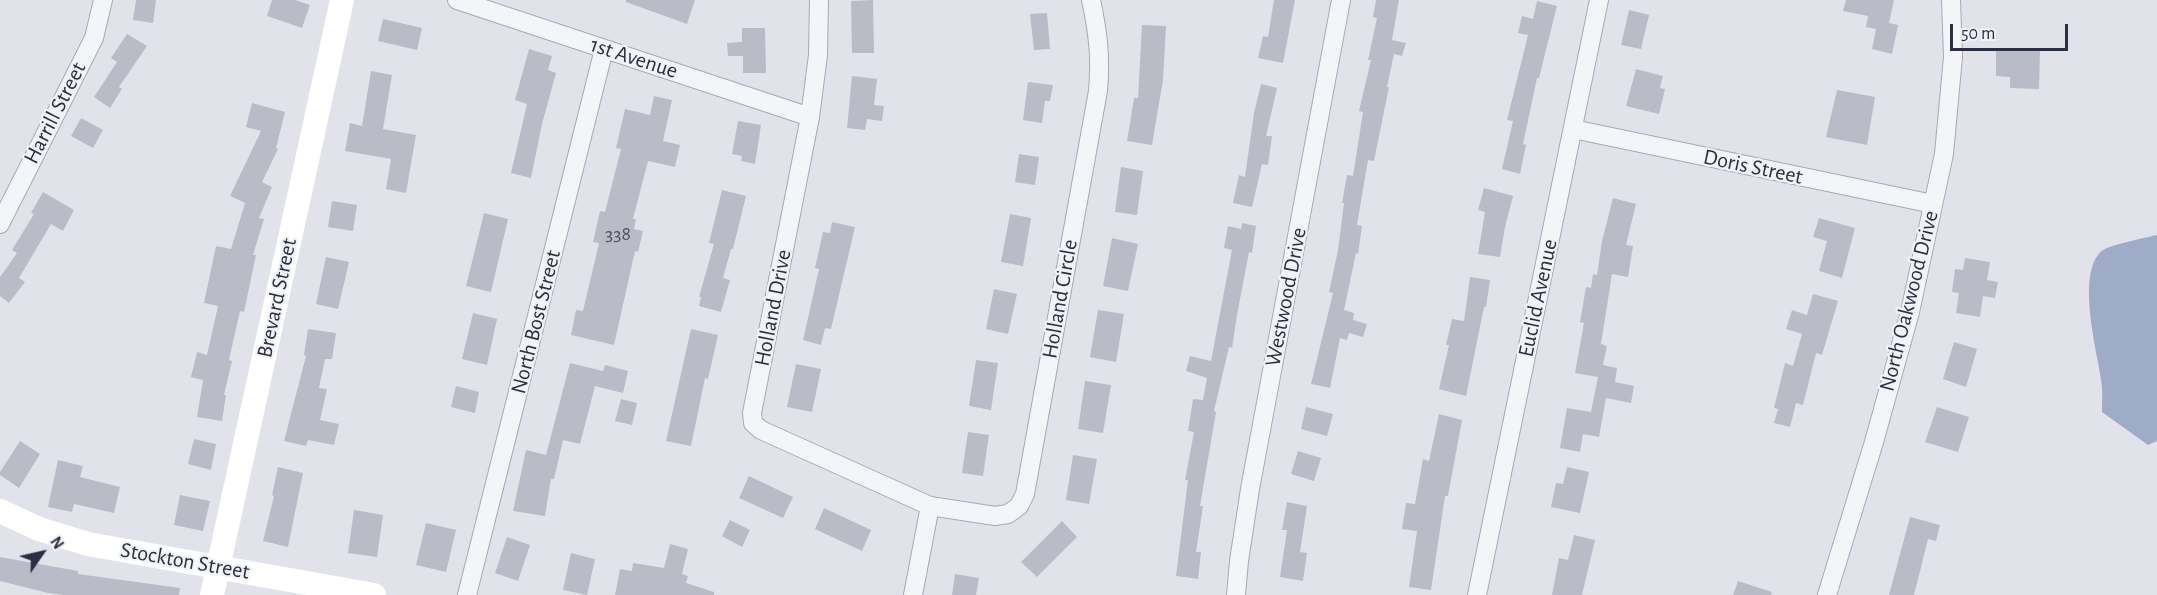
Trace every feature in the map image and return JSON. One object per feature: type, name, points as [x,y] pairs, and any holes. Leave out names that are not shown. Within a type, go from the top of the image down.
[{"type":"street","name":"Harrill Street","points":[[0,224],[94,38],[104,0]]},
{"type":"street","name":"Brevard Street","points":[[212,595],[342,0]]},
{"type":"street","name":"1st Avenue","points":[[457,0],[810,117]]},
{"type":"street","name":"Holland Drive","points":[[819,0],[818,55],[810,117],[752,413],[753,423],[762,430],[930,506]]},
{"type":"street","name":"Holland Circle","points":[[930,506],[995,516],[1008,514],[1019,506],[1024,494],[1098,91],[1101,63],[1091,0]]},
{"type":"street","name":"Westwood Drive","points":[[1236,595],[1250,489],[1341,0]]},
{"type":"street","name":"Euclid Avenue","points":[[1477,595],[1599,0]]},
{"type":"street","name":"North Oakwood Drive","points":[[1827,595],[1874,442],[1910,312],[1944,154],[1953,57],[1952,0]]},
{"type":"street","name":"North Bost Street","points":[[467,595],[604,49]]},
{"type":"street","name":"Doris Street","points":[[1573,129],[1933,204]]},
{"type":"street","points":[[913,595],[930,506]]},
{"type":"street","name":"Stockton Street","points":[[0,511],[39,529],[88,544],[374,595]]},
{"type":"water","points":[[2157,235],[2157,441],[2148,445],[2102,412],[2102,383],[2092,331],[2089,292],[2090,275],[2095,260],[2103,250],[2121,243]]},
{"type":"building","points":[[136,0],[156,0],[153,23],[133,20]]},
{"type":"building","points":[[272,0],[295,0],[310,5],[302,28],[267,16]]},
{"type":"building","points":[[626,0],[695,0],[687,24],[626,2]]},
{"type":"building","points":[[873,0],[874,53],[852,53],[851,1]]},
{"type":"building","points":[[1274,0],[1295,0],[1283,63],[1258,58],[1263,36],[1268,37]]},
{"type":"building","points":[[1376,0],[1399,0],[1392,40],[1406,43],[1402,56],[1394,54],[1374,161],[1368,160],[1357,225],[1362,226],[1358,254],[1356,253],[1344,310],[1354,313],[1353,320],[1367,324],[1363,337],[1349,333],[1347,340],[1340,338],[1330,388],[1311,384],[1333,293],[1329,292],[1338,250],[1347,175],[1353,176],[1363,112],[1359,111],[1371,60],[1368,60],[1377,18],[1373,17]]},
{"type":"building","points":[[1846,0],[1894,0],[1889,23],[1898,25],[1892,54],[1872,49],[1876,29],[1866,27],[1868,16],[1843,11]]},
{"type":"building","points":[[1537,1],[1557,6],[1539,78],[1537,78],[1523,144],[1526,145],[1520,174],[1502,169],[1513,121],[1507,120],[1528,35],[1518,33],[1522,16],[1533,19]]},
{"type":"building","points":[[1629,10],[1649,15],[1641,49],[1621,45]]},
{"type":"building","points":[[1047,13],[1050,49],[1034,50],[1030,14]]},
{"type":"building","points":[[383,19],[422,28],[417,50],[378,41]]},
{"type":"building","points":[[1142,25],[1166,26],[1163,80],[1152,145],[1127,141],[1134,98],[1138,98]]},
{"type":"building","points":[[742,28],[765,28],[766,73],[743,73],[743,56],[728,56],[727,43],[742,42]]},
{"type":"building","points":[[127,34],[147,46],[119,87],[122,89],[110,108],[94,97],[117,62],[111,58]]},
{"type":"building","points":[[529,49],[552,56],[548,70],[556,73],[542,124],[531,178],[511,173],[527,104],[515,100]]},
{"type":"building","points":[[1996,50],[2040,51],[2039,89],[2010,88],[2010,77],[1996,76]]},
{"type":"building","points":[[1636,69],[1663,76],[1660,88],[1665,89],[1659,114],[1626,106]]},
{"type":"building","points":[[371,71],[392,75],[383,129],[416,135],[406,193],[386,189],[391,159],[345,151],[350,123],[362,126]]},
{"type":"building","points":[[852,76],[877,79],[874,105],[884,106],[882,121],[867,119],[865,130],[847,128]]},
{"type":"building","points":[[1028,82],[1053,85],[1050,101],[1045,101],[1042,123],[1023,120]]},
{"type":"building","points":[[1261,84],[1277,88],[1266,136],[1272,136],[1268,165],[1262,164],[1252,207],[1233,203],[1239,175],[1245,177],[1254,113]]},
{"type":"building","points":[[1837,90],[1875,97],[1867,145],[1826,137]]},
{"type":"building","points":[[654,96],[672,100],[663,141],[680,145],[675,167],[648,161],[633,219],[636,219],[634,229],[643,231],[638,252],[635,251],[614,345],[571,335],[576,310],[583,311],[599,243],[593,242],[600,211],[605,212],[621,149],[616,148],[625,109],[650,115]]},
{"type":"building","points":[[252,103],[285,112],[276,148],[278,149],[262,182],[272,187],[259,218],[264,219],[253,255],[256,255],[244,312],[240,311],[229,360],[232,361],[224,395],[226,395],[222,421],[197,417],[203,380],[191,377],[197,352],[207,355],[218,306],[204,303],[216,246],[231,249],[245,203],[230,196],[261,131],[246,127]]},
{"type":"building","points":[[81,118],[103,130],[93,148],[71,136]]},
{"type":"building","points":[[738,121],[761,125],[755,164],[741,161],[742,156],[732,154]]},
{"type":"building","points":[[1019,154],[1039,157],[1035,185],[1015,182]]},
{"type":"building","points":[[1121,167],[1143,171],[1137,215],[1115,212]]},
{"type":"building","points":[[1484,188],[1513,196],[1500,257],[1478,254],[1485,212],[1478,210]]},
{"type":"building","points":[[722,190],[746,196],[723,278],[730,280],[721,312],[699,306],[701,297],[699,297],[714,244],[709,243]]},
{"type":"building","points":[[43,192],[74,210],[63,231],[51,224],[19,278],[25,282],[9,303],[0,296],[0,277],[17,253],[12,250],[34,214],[31,213]]},
{"type":"building","points":[[1613,198],[1636,204],[1626,245],[1633,246],[1628,277],[1612,274],[1601,344],[1607,346],[1603,365],[1617,368],[1615,382],[1634,386],[1631,403],[1606,398],[1599,437],[1583,434],[1580,452],[1560,448],[1567,408],[1591,412],[1598,377],[1575,373],[1584,323],[1580,322],[1586,287],[1591,288],[1593,274],[1597,275],[1602,241]]},
{"type":"building","points":[[332,201],[357,205],[353,231],[328,227]]},
{"type":"building","points":[[484,213],[508,219],[491,292],[466,286]]},
{"type":"building","points":[[1010,214],[1031,218],[1023,266],[1001,262]]},
{"type":"building","points":[[1819,218],[1855,228],[1842,278],[1819,271],[1827,241],[1813,237]]},
{"type":"building","points":[[832,222],[855,227],[831,329],[825,328],[821,345],[803,340],[819,269],[815,268],[823,232],[830,233]]},
{"type":"building","points":[[1242,223],[1256,226],[1252,253],[1249,252],[1232,348],[1229,347],[1214,411],[1216,412],[1200,506],[1203,506],[1196,552],[1201,552],[1198,579],[1176,576],[1188,480],[1185,480],[1194,432],[1188,431],[1193,399],[1203,400],[1207,378],[1186,371],[1190,356],[1211,361],[1232,250],[1224,248],[1228,226],[1241,229]]},
{"type":"building","points":[[1112,238],[1138,244],[1128,291],[1103,286]]},
{"type":"building","points":[[326,257],[349,262],[338,309],[316,304]]},
{"type":"building","points":[[1965,258],[1990,262],[1987,280],[1998,282],[1995,298],[1983,296],[1980,317],[1956,313],[1959,293],[1952,292],[1955,269],[1963,270]]},
{"type":"building","points":[[1470,277],[1490,280],[1466,396],[1439,389],[1452,319],[1464,321]]},
{"type":"building","points":[[994,289],[1017,294],[1008,334],[986,329]]},
{"type":"building","points":[[1813,294],[1838,301],[1822,355],[1816,353],[1803,405],[1796,403],[1790,427],[1774,423],[1778,409],[1774,408],[1785,363],[1793,366],[1802,334],[1786,329],[1792,310],[1807,315]]},
{"type":"building","points":[[1098,310],[1124,314],[1116,362],[1090,357]]},
{"type":"building","points":[[473,313],[497,319],[487,365],[462,359]]},
{"type":"building","points":[[308,329],[336,333],[332,359],[325,359],[319,388],[327,389],[320,420],[339,424],[334,445],[308,440],[306,446],[284,441],[306,356],[304,355]]},
{"type":"building","points":[[691,329],[718,335],[708,379],[705,378],[691,446],[666,441]]},
{"type":"building","points":[[1954,342],[1977,349],[1966,387],[1943,379]]},
{"type":"building","points":[[976,360],[998,363],[991,410],[969,406]]},
{"type":"building","points":[[570,363],[603,371],[605,365],[628,371],[623,393],[595,386],[580,444],[563,440],[554,479],[551,479],[545,516],[513,511],[526,450],[546,455]]},
{"type":"building","points":[[796,364],[821,369],[812,412],[787,407]]},
{"type":"building","points":[[1085,381],[1111,385],[1103,433],[1078,429]]},
{"type":"building","points":[[456,386],[479,392],[475,413],[451,407]]},
{"type":"building","points":[[621,399],[637,403],[632,425],[615,421]]},
{"type":"building","points":[[1306,407],[1333,414],[1327,436],[1301,429]]},
{"type":"building","points":[[1937,407],[1969,417],[1958,452],[1925,442]]},
{"type":"building","points":[[1439,414],[1462,420],[1448,496],[1445,496],[1431,590],[1409,587],[1417,531],[1402,529],[1406,503],[1415,504],[1423,459],[1429,461]]},
{"type":"building","points":[[968,432],[989,435],[983,476],[962,473]]},
{"type":"building","points":[[194,439],[216,444],[211,470],[188,464]]},
{"type":"building","points":[[20,441],[40,454],[19,488],[0,475],[0,472]]},
{"type":"building","points":[[1298,451],[1321,458],[1314,481],[1291,474]]},
{"type":"building","points":[[1073,455],[1097,459],[1089,504],[1066,500]]},
{"type":"building","points":[[58,460],[83,466],[80,477],[120,487],[114,513],[74,504],[72,512],[48,507]]},
{"type":"building","points":[[278,467],[303,473],[288,547],[263,541],[274,496],[272,495]]},
{"type":"building","points":[[1567,467],[1589,472],[1580,513],[1551,507],[1556,483],[1563,484]]},
{"type":"building","points":[[749,476],[793,497],[783,518],[739,498]]},
{"type":"building","points":[[180,495],[210,501],[203,531],[174,525]]},
{"type":"building","points":[[1287,502],[1307,506],[1300,552],[1307,553],[1303,581],[1280,577],[1287,530],[1282,530]]},
{"type":"building","points":[[824,508],[871,530],[862,551],[815,529]]},
{"type":"building","points":[[354,510],[383,515],[377,557],[348,553]]},
{"type":"building","points":[[1910,517],[1940,525],[1936,541],[1928,539],[1914,595],[1889,595]]},
{"type":"building","points":[[730,520],[750,530],[742,547],[722,536]]},
{"type":"building","points":[[1062,521],[1077,537],[1037,577],[1021,562]]},
{"type":"building","points":[[426,523],[456,530],[446,572],[416,565]]},
{"type":"building","points":[[1574,535],[1595,540],[1582,595],[1552,595],[1559,558],[1568,560]]},
{"type":"building","points":[[507,537],[530,545],[518,581],[495,573]]},
{"type":"building","points":[[670,544],[688,549],[682,574],[688,576],[686,583],[714,592],[714,595],[615,595],[620,569],[632,571],[633,563],[664,568]]},
{"type":"building","points":[[571,553],[595,559],[587,595],[563,590]]},
{"type":"building","points":[[0,557],[78,571],[78,574],[180,588],[179,595],[48,593],[0,581]]},
{"type":"building","points":[[955,574],[979,578],[976,595],[952,595]]},
{"type":"building","points":[[1738,581],[1772,592],[1771,595],[1733,595]]}]
